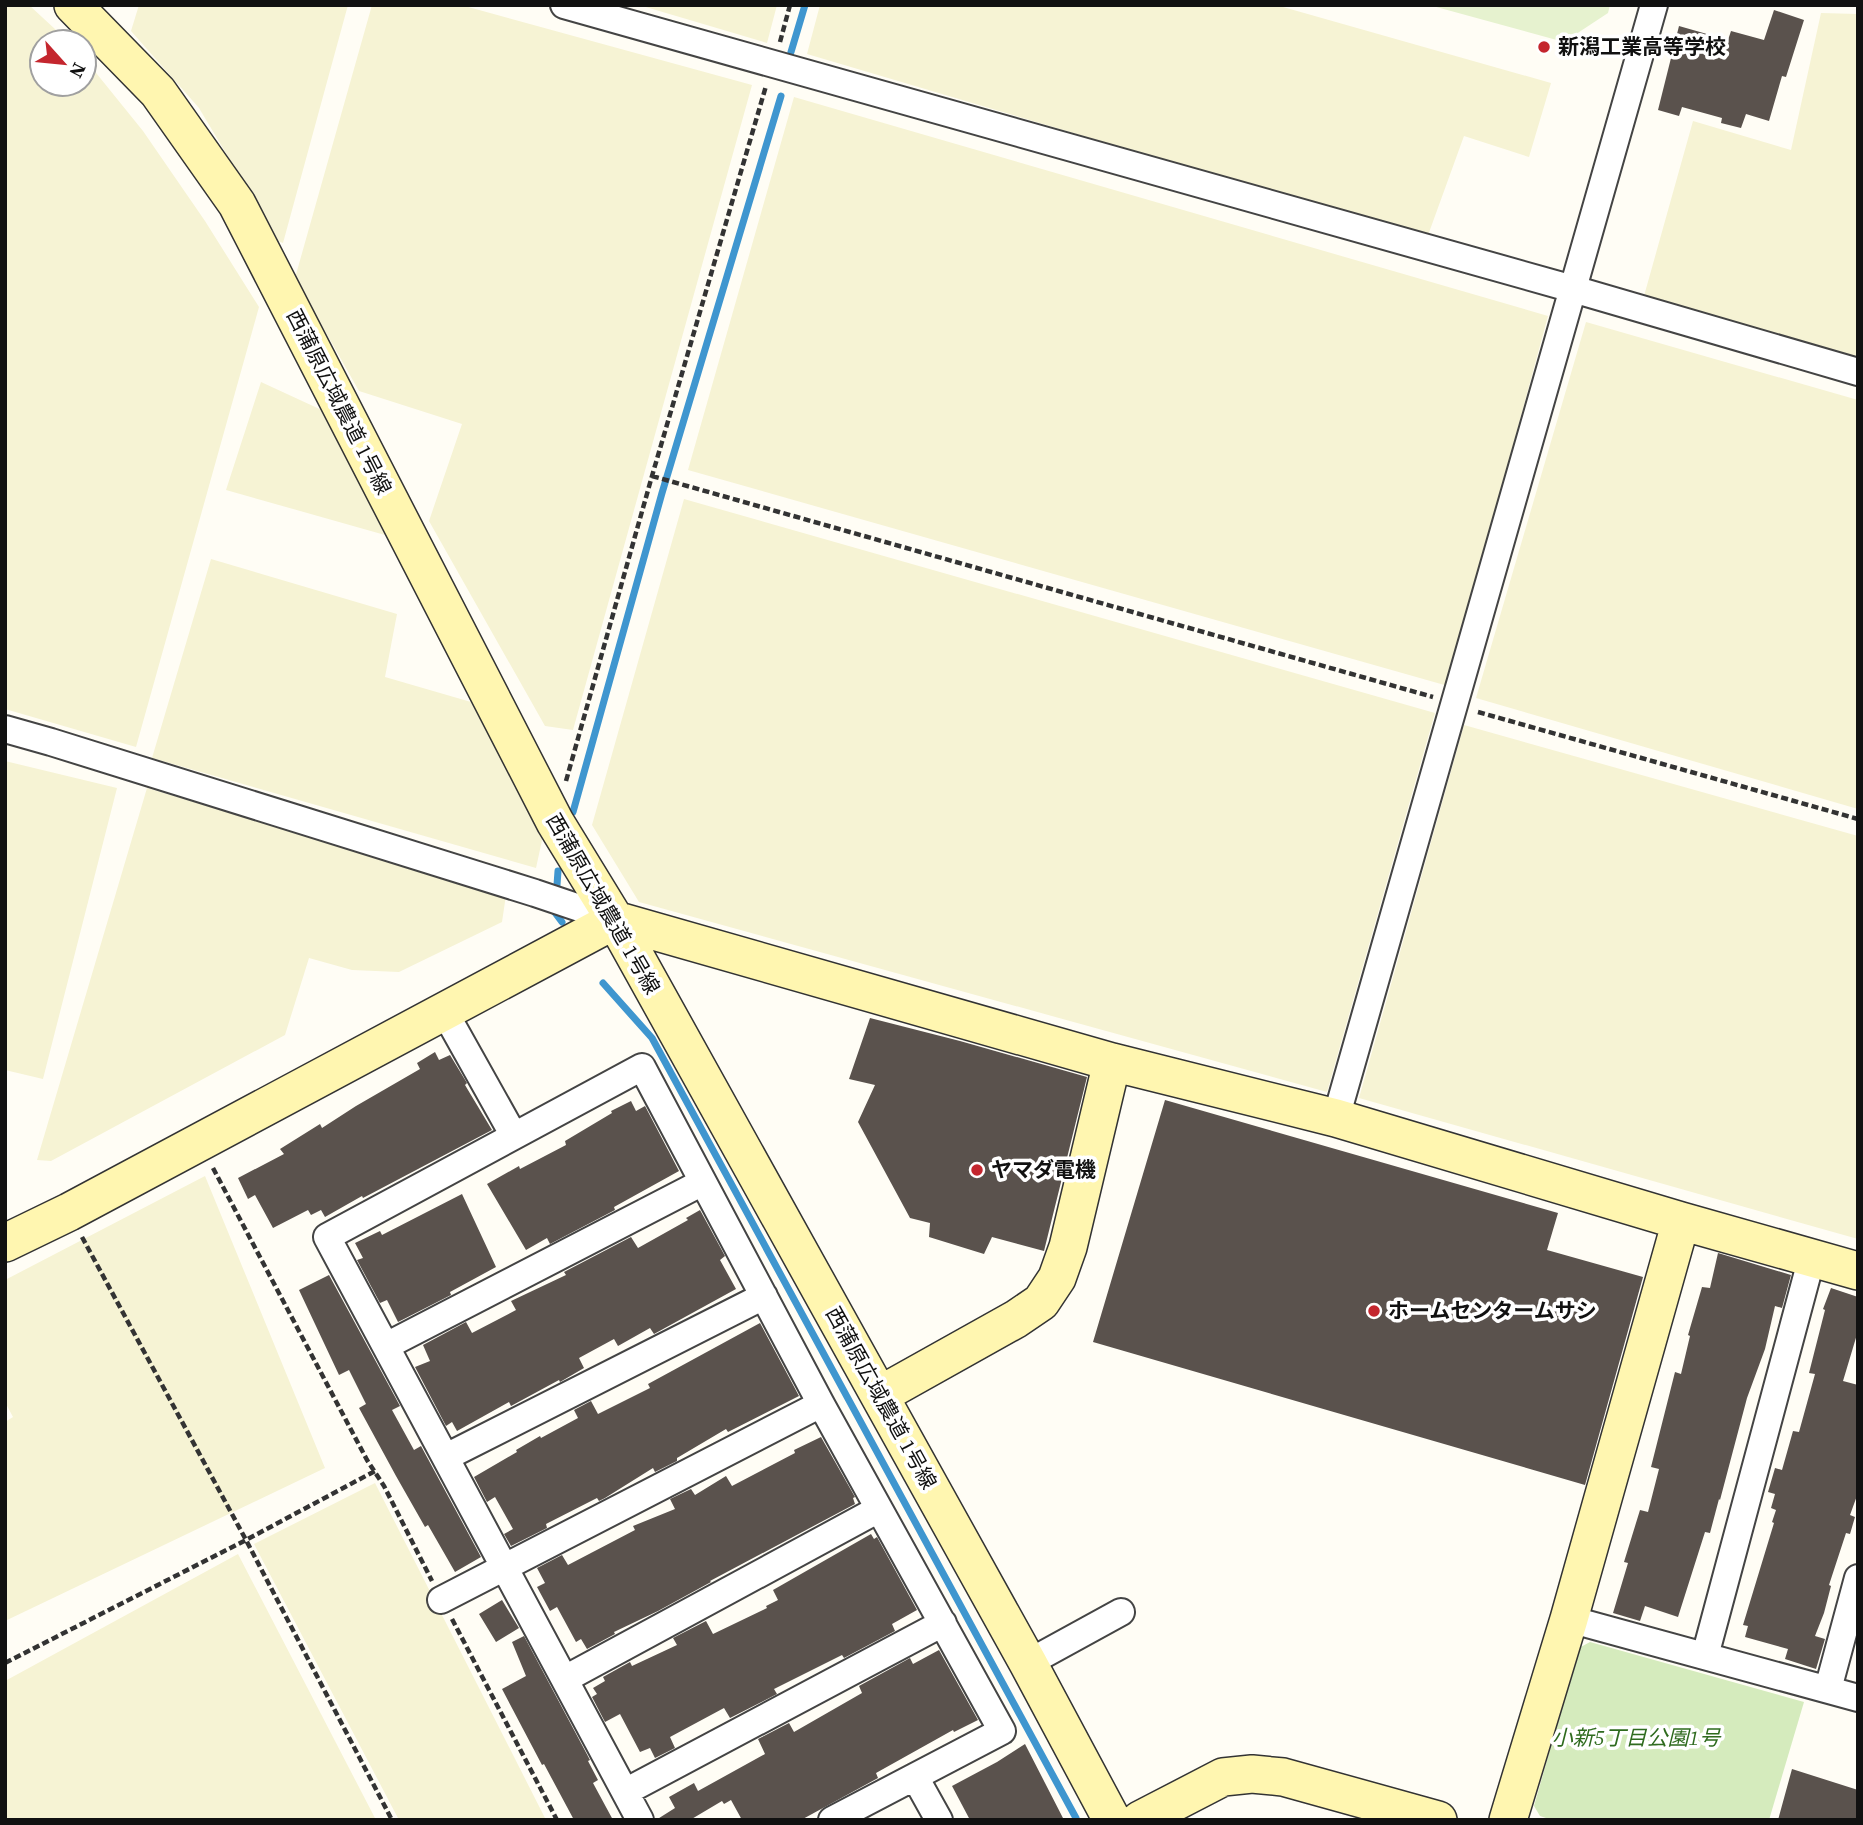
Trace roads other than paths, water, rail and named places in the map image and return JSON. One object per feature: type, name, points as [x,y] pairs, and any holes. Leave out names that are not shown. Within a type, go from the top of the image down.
[{"type":"street","name":"西蒲原広域農道 1号線","points":[[73,5],[158,92],[237,204],[555,822],[615,919],[1028,1663],[1112,1820]]},
{"type":"street","points":[[564,5],[1858,372]]},
{"type":"street","points":[[1336,1118],[1654,5]]},
{"type":"street","points":[[5,729],[615,919],[1112,1062],[1336,1118],[1858,1271]]},
{"type":"street","points":[[5,1243],[200,1142],[615,919]]},
{"type":"street","points":[[444,1011],[514,1136]]},
{"type":"street","points":[[880,1395],[1016,1319],[1041,1302],[1057,1278],[1068,1247],[1112,1062]]},
{"type":"street","points":[[640,1820],[327,1237],[642,1067],[821,1404],[1002,1731],[832,1820]]},
{"type":"street","points":[[386,1346],[703,1182]]},
{"type":"street","points":[[1508,1820],[1569,1619],[1681,1221]]},
{"type":"street","points":[[1705,1656],[1812,1258]]},
{"type":"street","points":[[446,1457],[764,1296]]},
{"type":"street","points":[[441,1600],[821,1404]]},
{"type":"street","points":[[565,1679],[879,1508]]},
{"type":"street","points":[[1828,1689],[1858,1578]]},
{"type":"street","points":[[1028,1663],[1121,1612]]},
{"type":"street","points":[[1569,1619],[1858,1698]]},
{"type":"street","points":[[625,1792],[943,1623]]},
{"type":"street","points":[[1140,1820],[1223,1777],[1252,1773],[1283,1776],[1438,1820]]},
{"type":"street","points":[[915,1777],[939,1820]]},
{"type":"waterway","points":[[791,52],[805,5]]},
{"type":"waterway","points":[[573,812],[662,493],[781,96]]},
{"type":"waterway","points":[[557,885],[558,871]]},
{"type":"waterway","points":[[553,910],[562,922]]},
{"type":"waterway","points":[[603,983],[652,1038],[1076,1818]]},
{"type":"place","name":"新潟工業高等学校","points":[[1544,47]]},
{"type":"place","name":"ヤマダ電機","points":[[977,1170]]},
{"type":"place","name":"ホームセンタームサシ","points":[[1374,1311]]},
{"type":"park label","name":"小新5丁目公園1号","points":[[1636,1738]]}]
